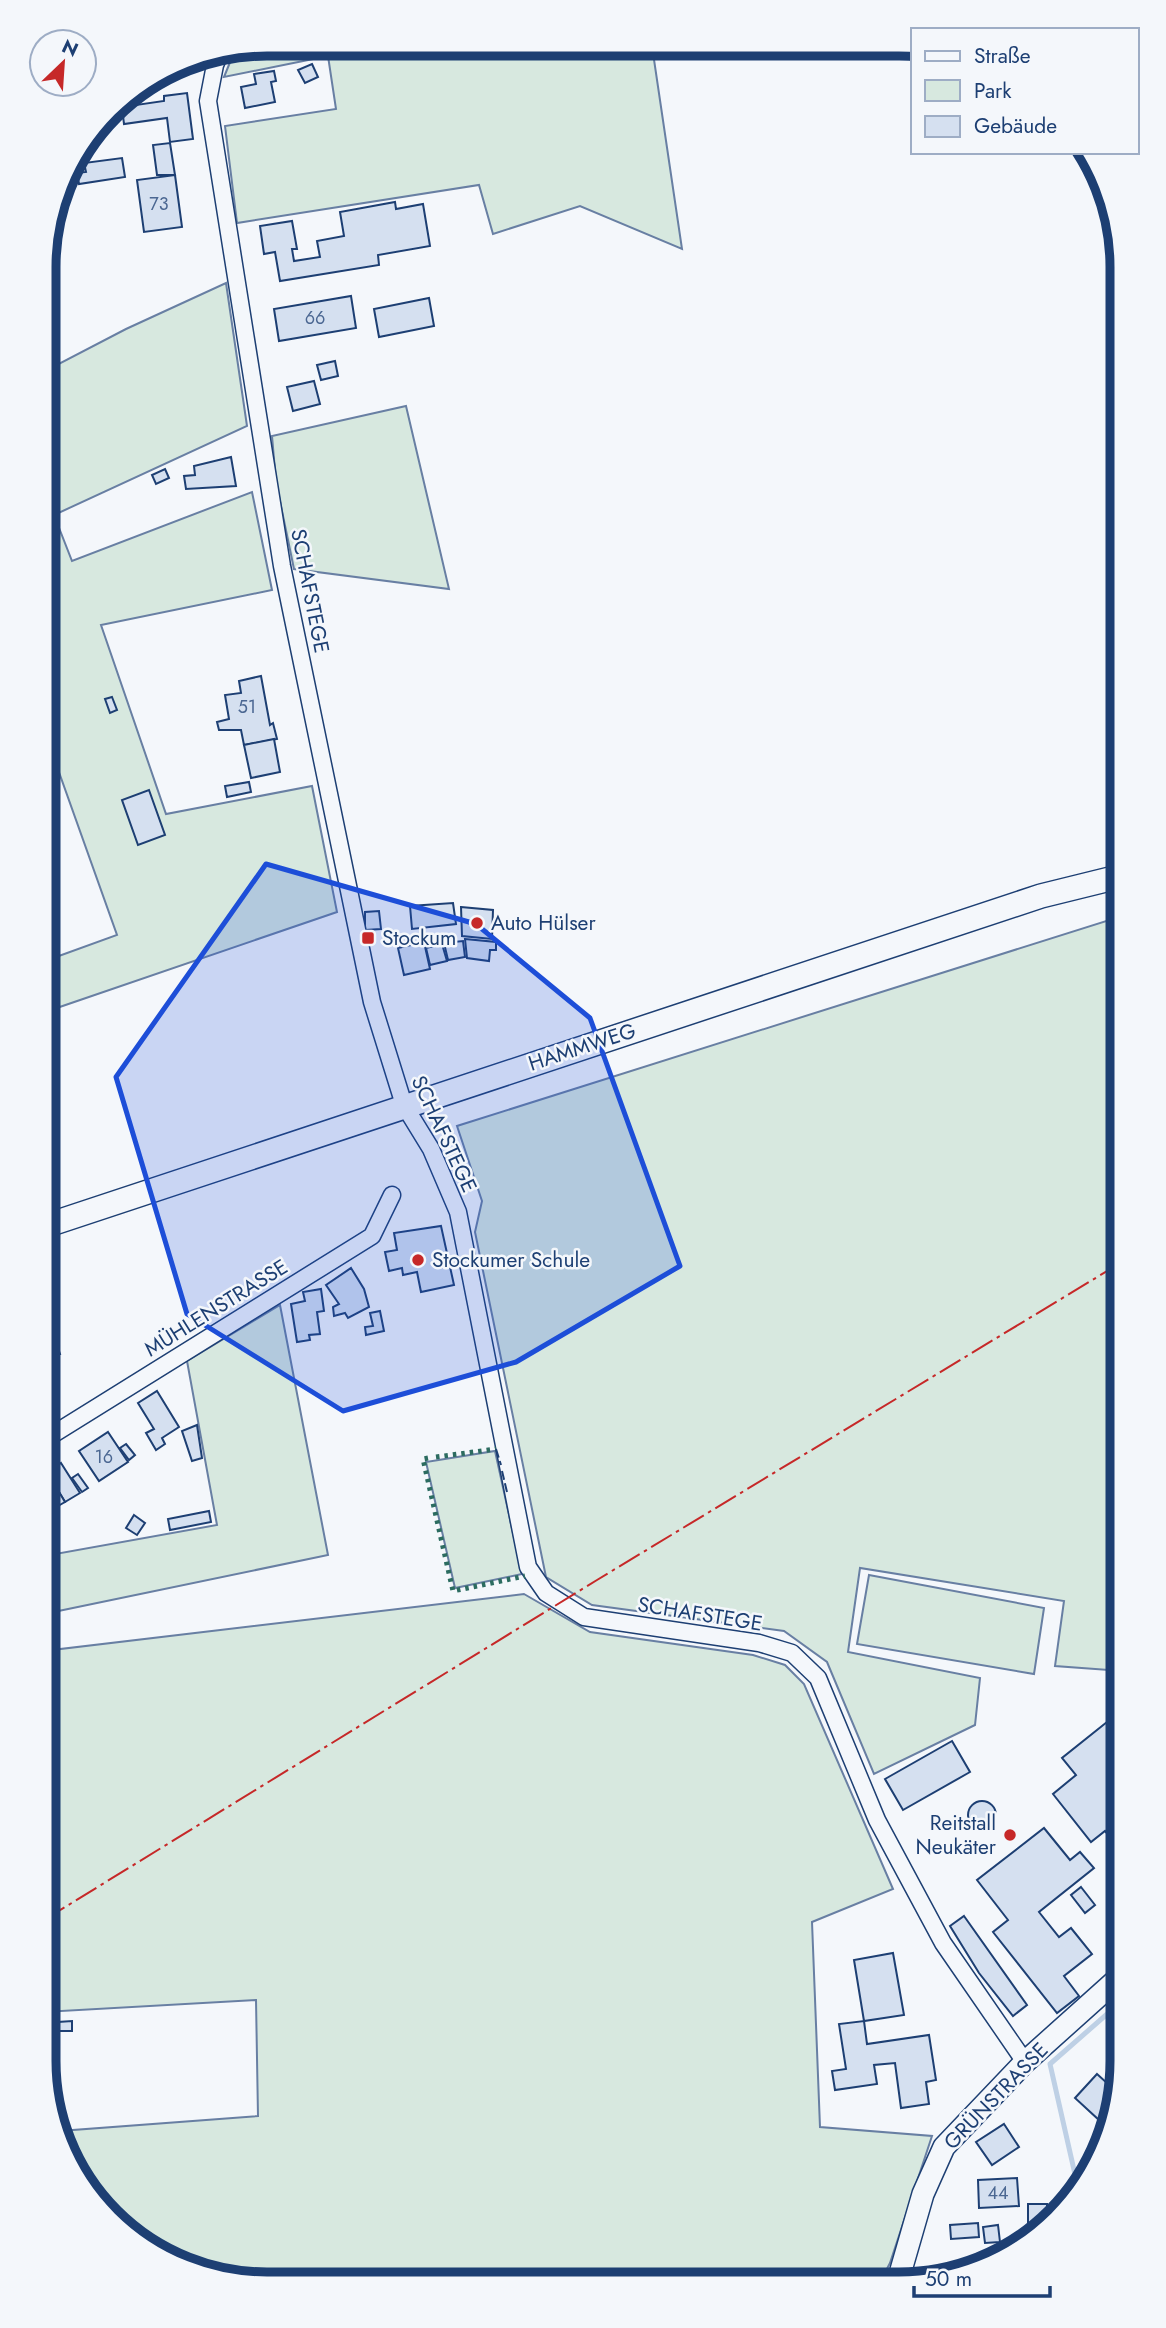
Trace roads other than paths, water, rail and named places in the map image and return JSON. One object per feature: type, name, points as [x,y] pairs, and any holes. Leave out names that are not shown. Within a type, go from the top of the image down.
[{"type":"main road","name":"HAMMWEG","points":[[56,1222],[1041,896],[1110,879]]},
{"type":"street","name":"SCHAFSTEGE","points":[[216,62],[208,101],[282,566],[372,1002],[423,1100],[431,1149],[457,1212],[528,1567],[545,1593],[584,1617],[759,1643],[792,1653],[818,1678],[877,1820],[943,1943],[1025,2062]]},
{"type":"street","name":"MÜHLENSTRASSE","points":[[56,1433],[372,1236],[392,1195]]},
{"type":"street","name":"GRÜNSTRASSE","points":[[900,2272],[923,2194],[944,2147],[1025,2062],[1110,1986]]},
{"type":"waterway","points":[[1075,2176],[1050,2064],[1110,2012]]},
{"type":"place","name":"Auto Hülser","points":[[477,923]]},
{"type":"place","name":"Stockum","points":[[368,938]]},
{"type":"place","name":"Stockumer Schule","points":[[418,1260]]},
{"type":"place","name":"Reitstall Neukäter","points":[[1010,1835]]}]
